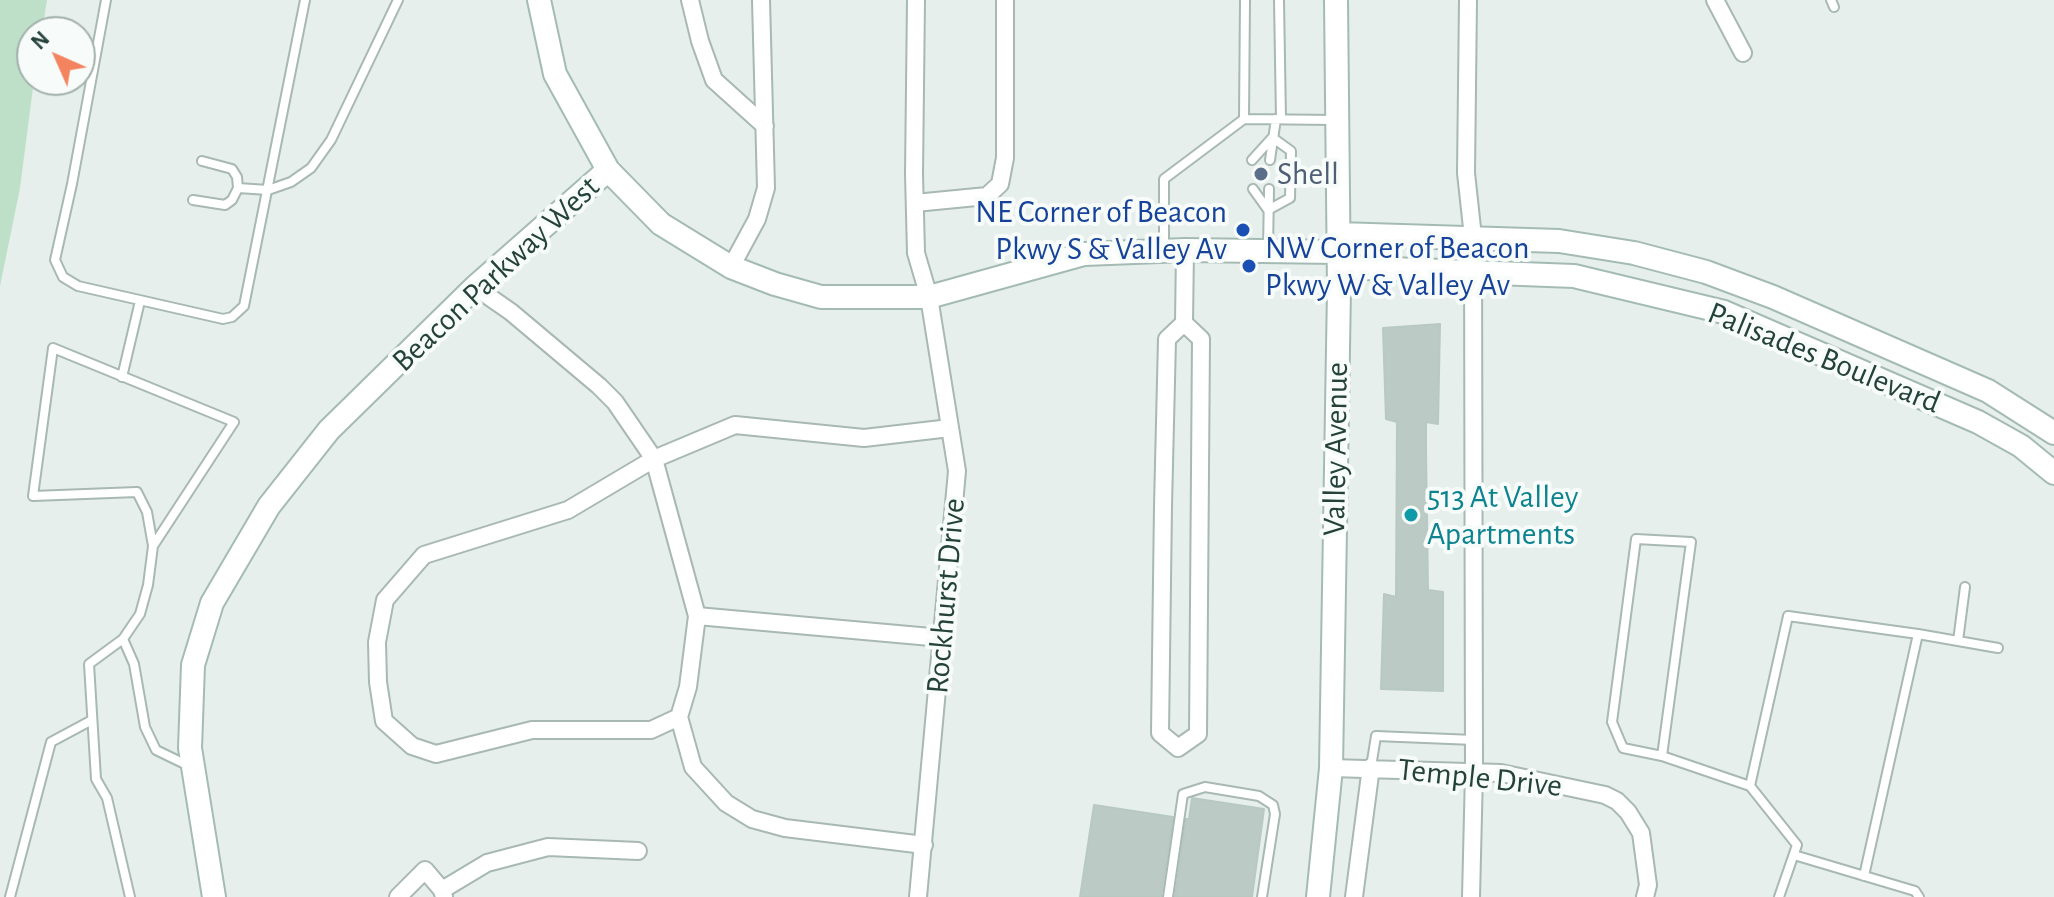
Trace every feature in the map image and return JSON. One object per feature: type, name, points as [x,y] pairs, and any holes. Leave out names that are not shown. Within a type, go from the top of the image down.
[{"type":"main road","points":[[539,0],[555,74],[608,170]]},
{"type":"main road","name":"Valley Avenue","points":[[1318,897],[1331,768],[1339,251],[1336,0]]},
{"type":"main road","name":"Beacon Parkway West","points":[[214,897],[190,748],[193,665],[212,603],[269,506],[329,430],[475,287],[608,170],[661,224],[731,267],[821,297],[929,297],[1084,254],[1339,251]]},
{"type":"main road","name":"Palisades Boulevard","points":[[1339,251],[1473,237],[1574,243],[1634,253],[1706,272],[1773,297],[1988,391],[2054,433]]},
{"type":"main road","name":"Palisades Boulevard","points":[[1339,251],[1473,271],[1574,276],[1724,312],[1978,422],[2021,446],[2054,473]]},
{"type":"street","points":[[690,0],[714,80],[765,126]]},
{"type":"street","points":[[731,267],[757,219],[766,188],[761,0]]},
{"type":"street","name":"Rockhurst Drive","points":[[916,0],[916,253],[929,297],[957,471],[918,897]]},
{"type":"street","points":[[915,203],[987,196],[1000,184],[1005,158],[1005,0]]},
{"type":"street","points":[[1468,0],[1466,173],[1473,237],[1474,773],[1471,897]]},
{"type":"street","points":[[1715,0],[1743,53]]},
{"type":"street","points":[[1174,251],[1184,323],[1201,339],[1198,734],[1178,748],[1160,733],[1163,506],[1167,339],[1184,323]]},
{"type":"street","points":[[475,287],[511,312],[599,386],[615,402],[654,459],[697,616],[688,687],[679,717],[693,767],[726,803],[752,819],[785,828],[924,845]]},
{"type":"street","points":[[679,717],[651,730],[532,730],[436,754],[412,746],[384,721],[378,682],[377,642],[385,600],[424,555],[568,510],[654,459],[735,425],[864,438],[950,428]]},
{"type":"street","points":[[697,616],[942,638]]},
{"type":"street","points":[[1354,897],[1371,767]]},
{"type":"street","name":"Temple Drive","points":[[1331,768],[1501,773],[1570,786],[1617,801],[1641,833],[1648,885],[1645,897]]},
{"type":"street","points":[[398,897],[425,870],[443,894],[487,863],[548,847],[638,851]]},
{"type":"lane","points":[[106,0],[55,260],[63,277],[78,286],[223,319],[232,317],[244,306],[305,0]]},
{"type":"lane","points":[[238,188],[268,190],[291,182],[311,168],[331,140],[398,0]]},
{"type":"lane","points":[[1244,119],[1245,0]]},
{"type":"lane","points":[[1270,160],[1278,119],[1279,0]]},
{"type":"lane","points":[[1174,251],[1164,179],[1244,119],[1338,120]]},
{"type":"lane","points":[[1252,160],[1273,138]]},
{"type":"lane","points":[[1268,210],[1290,198],[1291,151],[1273,138]]},
{"type":"lane","points":[[193,200],[225,205],[232,200],[238,188],[232,169],[202,161]]},
{"type":"lane","points":[[1253,189],[1268,210]]},
{"type":"lane","points":[[1268,251],[1269,189]]},
{"type":"lane","points":[[122,377],[140,301]]},
{"type":"lane","points":[[130,897],[107,798],[96,779],[89,664],[123,639],[140,614],[148,585],[153,546],[147,512],[137,492],[33,496],[53,348],[234,422],[153,546]]},
{"type":"lane","points":[[1662,756],[1691,542],[1636,539],[1612,722],[1623,748],[1662,756],[1750,786],[1797,845],[1779,897]]},
{"type":"lane","points":[[1958,641],[1965,587]]},
{"type":"lane","points":[[1750,786],[1788,616],[1998,648]]},
{"type":"lane","points":[[1864,876],[1918,634]]},
{"type":"lane","points":[[123,639],[134,664],[145,727],[156,750],[193,768]]},
{"type":"lane","points":[[10,897],[51,742],[92,720]]},
{"type":"lane","points":[[1371,767],[1376,736],[1474,740]]},
{"type":"lane","points":[[1168,897],[1183,794],[1205,787],[1259,796],[1273,805],[1275,814],[1262,897]]},
{"type":"lane","points":[[1794,855],[1915,891],[1919,897]]},
{"type":"green space","points":[[0,0],[47,0],[44,16],[16,16],[16,96],[32,96],[20,188],[0,286]]},
{"type":"building","name":"513 At Valley Apartments","points":[[1440,324],[1438,424],[1426,422],[1426,451],[1428,590],[1443,592],[1443,691],[1381,689],[1384,594],[1396,597],[1397,422],[1386,419],[1383,328]]},
{"type":"building","points":[[1192,798],[1264,809],[1252,897],[1175,897]]},
{"type":"building","points":[[1094,805],[1173,817],[1161,897],[1080,897]]},
{"type":"place","name":"Shell","points":[[1261,174]]},
{"type":"place","name":"NE Corner of Beacon Pkwy S & Valley Av","points":[[1243,230]]},
{"type":"place","name":"NW Corner of Beacon Pkwy W & Valley Av","points":[[1249,266]]},
{"type":"place","name":"513 At Valley Apartments","points":[[1411,515]]}]
